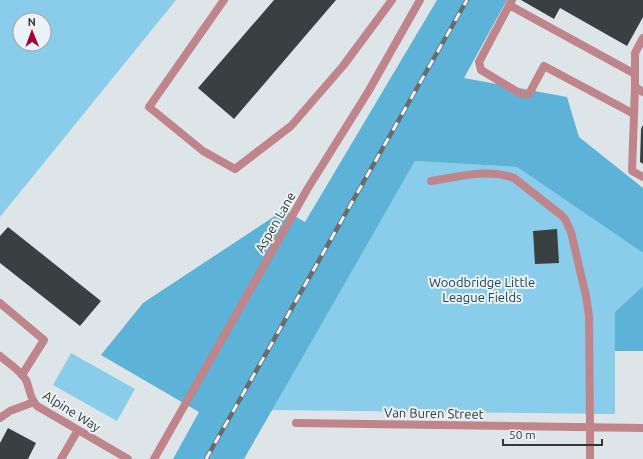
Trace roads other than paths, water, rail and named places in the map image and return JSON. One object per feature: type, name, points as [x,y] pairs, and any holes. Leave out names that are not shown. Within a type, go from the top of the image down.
[{"type":"street","points":[[224,0],[149,107],[203,151],[235,169],[291,126],[343,66],[392,0]]},
{"type":"street","name":"Aspen Lane","points":[[154,459],[299,204],[368,92],[420,0]]},
{"type":"street","points":[[634,114],[544,66],[529,94],[521,94],[480,70],[479,62],[511,2],[635,74]]},
{"type":"street","points":[[642,42],[635,53],[632,171],[643,177]]},
{"type":"street","points":[[635,87],[643,92]]},
{"type":"street","points":[[431,181],[482,173],[504,175],[514,178],[565,219],[571,232],[588,310],[590,336],[590,459]]},
{"type":"street","points":[[0,303],[44,340],[22,375]]},
{"type":"street","name":"Alpine Way","points":[[0,356],[22,375],[34,402],[41,409],[128,459]]},
{"type":"street","points":[[0,418],[10,411],[34,402]]},
{"type":"street","name":"Van Buren Street","points":[[296,423],[643,428]]},
{"type":"street","points":[[61,459],[78,430]]},
{"type":"railway","points":[[206,459],[467,0]]},
{"type":"park label","name":"Woodbridge Little League Fields","points":[[482,290]]}]
